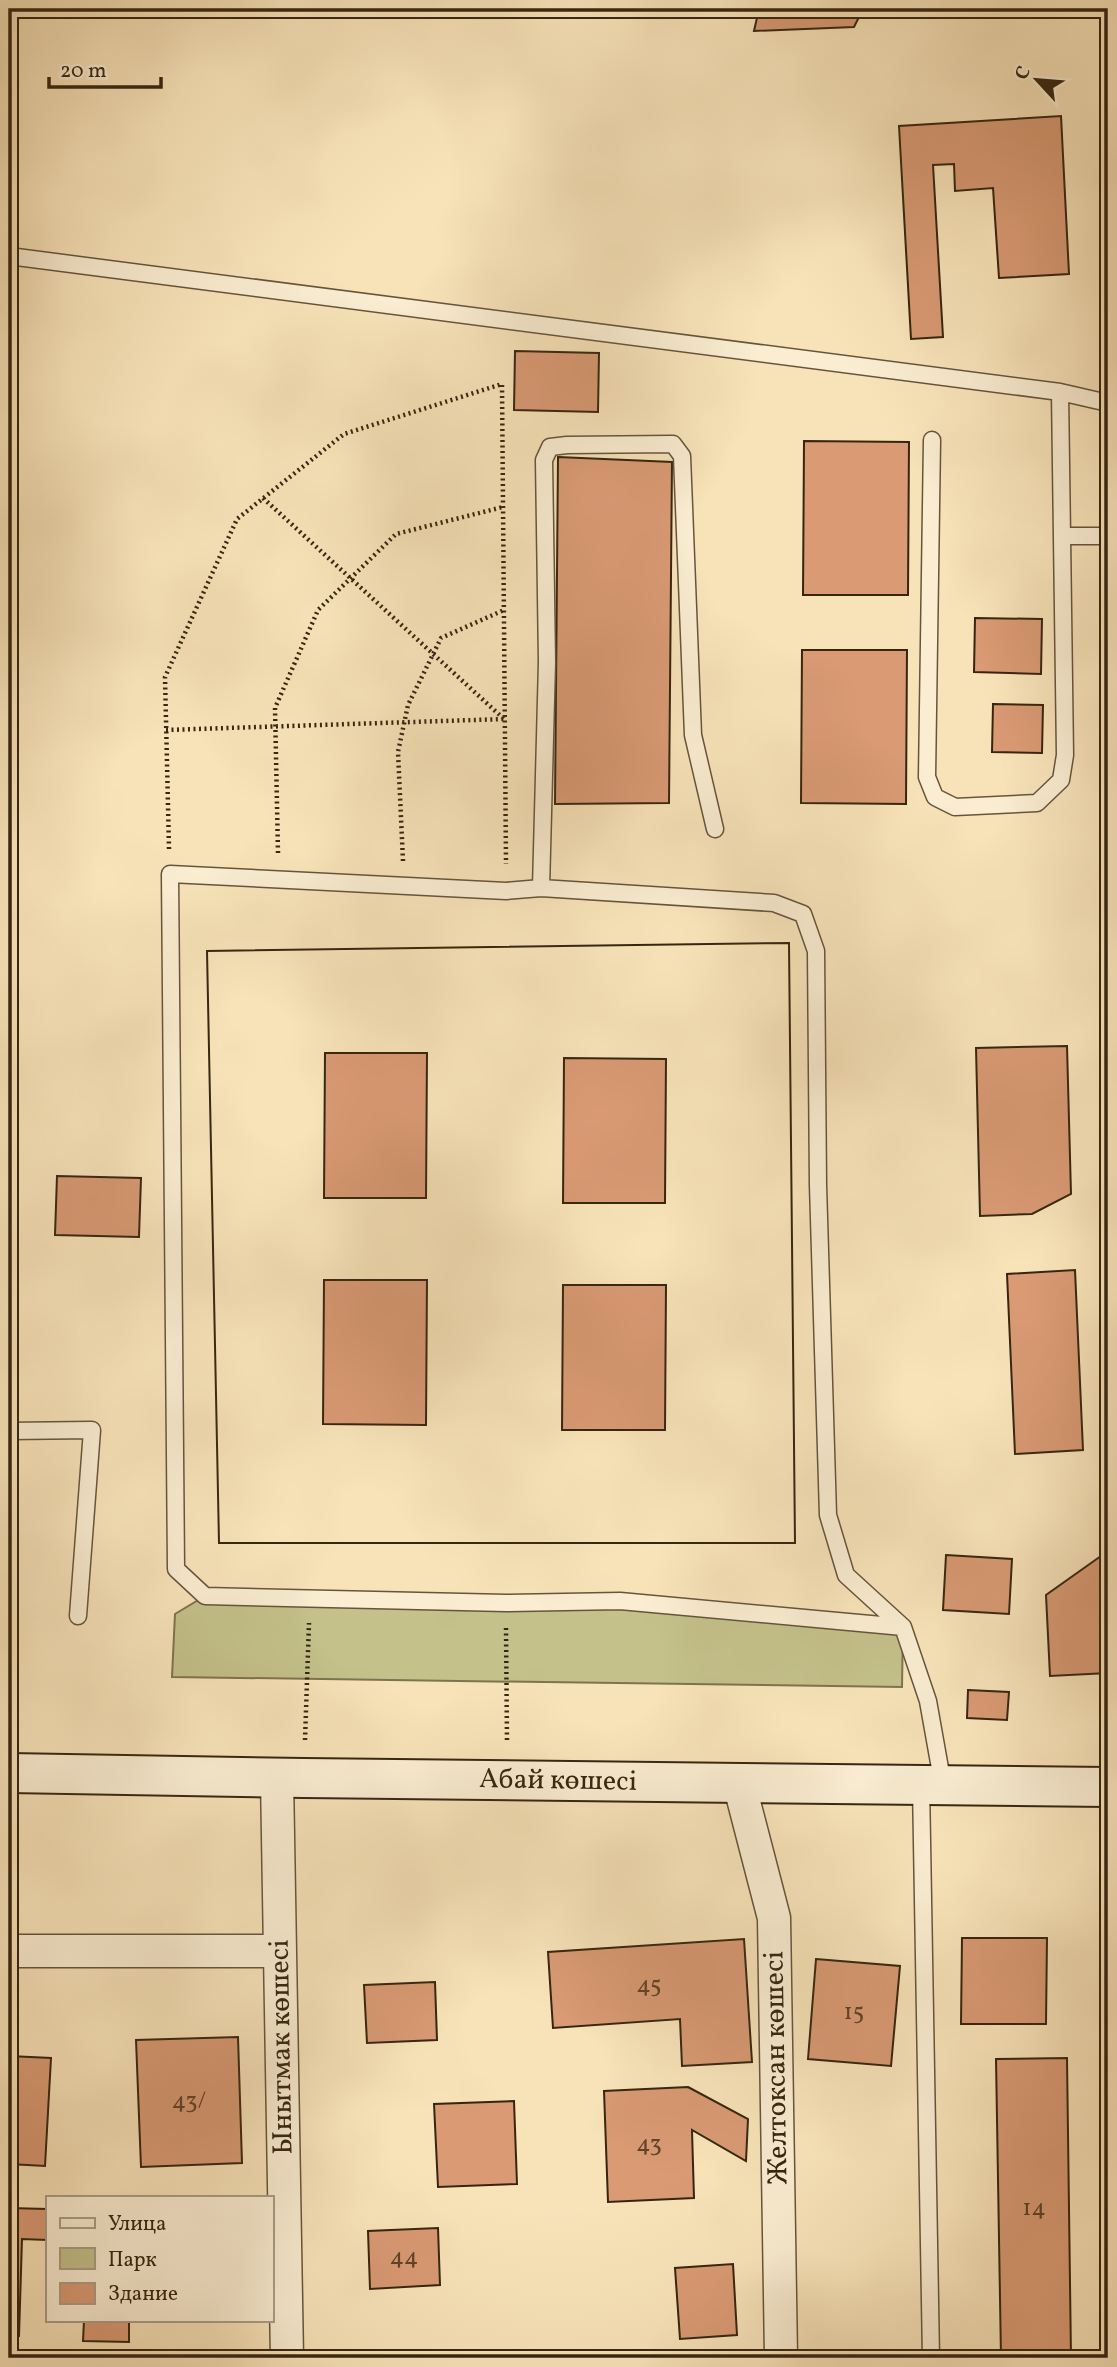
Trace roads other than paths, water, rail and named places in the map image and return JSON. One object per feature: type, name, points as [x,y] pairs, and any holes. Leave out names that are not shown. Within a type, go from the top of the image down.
[{"type":"main road","name":"Абай көшесі","points":[[9,1773],[1108,1787]]},
{"type":"street","name":"Ынытмак көшесі","points":[[288,2358],[280,1951],[291,1778]]},
{"type":"street","name":"Желтоксан көшесі","points":[[739,1783],[774,1918],[781,2358]]},
{"type":"street","points":[[9,1951],[280,1951]]},
{"type":"lane","points":[[9,256],[1060,392],[1108,402]]},
{"type":"lane","points":[[932,440],[927,776],[935,797],[956,807],[1037,803],[1061,780],[1065,755],[1060,392]]},
{"type":"lane","points":[[541,888],[547,662],[544,460],[551,447],[673,444],[682,456],[692,735],[715,829]]},
{"type":"lane","points":[[1063,536],[1108,536]]},
{"type":"lane","points":[[903,1626],[620,1601],[506,1602],[205,1596],[176,1569],[170,874],[506,891],[541,888],[774,903],[803,914],[816,951],[818,1185],[828,1514],[846,1575],[903,1626],[928,1701],[932,1785],[931,2358]]},
{"type":"lane","points":[[9,1431],[92,1430],[78,1616]]}]
